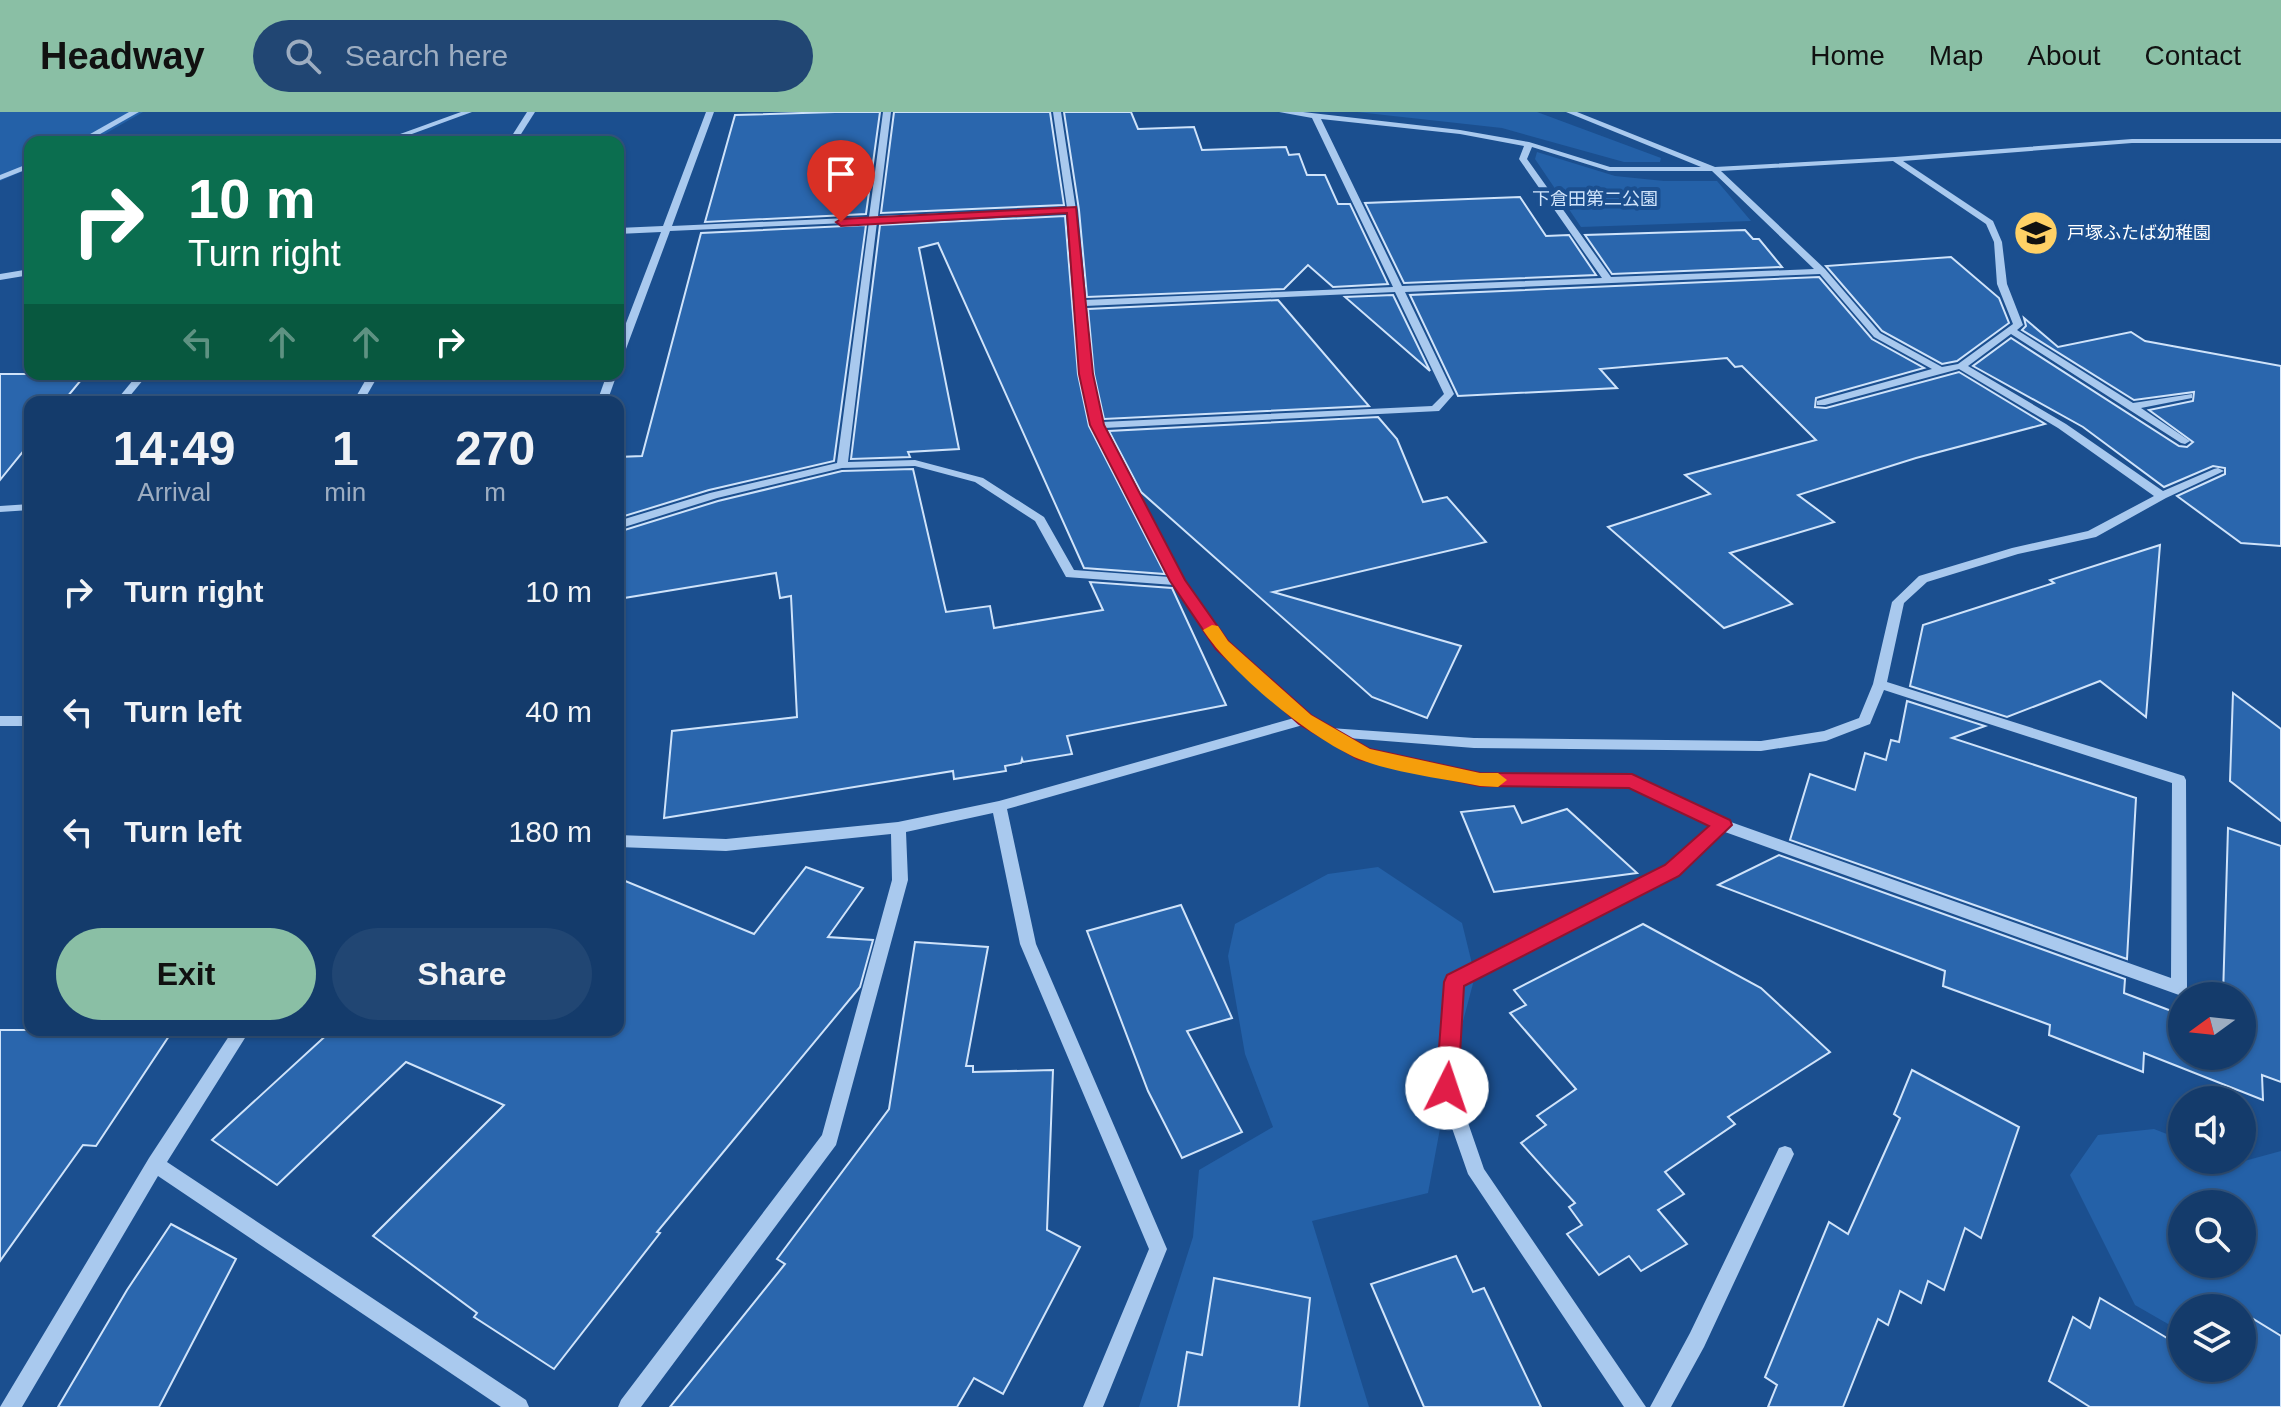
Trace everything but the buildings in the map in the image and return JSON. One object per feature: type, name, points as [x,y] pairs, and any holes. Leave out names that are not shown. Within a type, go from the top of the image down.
[{"type":"street","points":[[91,136],[135,112]]},
{"type":"street","points":[[399,136],[468,112]]},
{"type":"street","points":[[516,136],[531,112]]},
{"type":"street","points":[[624,340],[710,112]]},
{"type":"street","points":[[842,465],[887,112]]},
{"type":"street","points":[[1057,112],[1072,210],[1086,374],[1097,425],[1178,581],[1222,645],[1305,720],[1365,754],[1480,780],[1632,781],[1723,825],[2179,988],[2179,780],[1880,684]]},
{"type":"street","points":[[1283,112],[1460,132],[1529,144],[1609,169],[1714,169],[2132,141],[2281,141]]},
{"type":"street","points":[[1570,112],[1714,169],[1822,271],[1877,335],[1941,370]]},
{"type":"street","points":[[1097,425],[1435,409],[1449,394],[1316,117]]},
{"type":"street","points":[[1529,144],[1523,159],[1609,281]]},
{"type":"street","points":[[1821,403],[1961,366],[2018,325],[2002,284],[1998,242],[1990,223],[1895,159]]},
{"type":"street","points":[[0,178],[24,168]]},
{"type":"street","points":[[624,231],[1072,210]]},
{"type":"street","points":[[1082,303],[1822,271]]},
{"type":"street","points":[[2,278],[24,273]]},
{"type":"street","points":[[2011,330],[2185,441]]},
{"type":"street","points":[[1961,366],[2062,426],[2162,496]]},
{"type":"street","points":[[125,396],[138,380]]},
{"type":"street","points":[[2131,407],[2188,396]]},
{"type":"street","points":[[624,523],[714,495],[842,465],[915,463],[979,480],[1040,519],[1070,574],[1178,581]]},
{"type":"street","points":[[1330,732],[1474,743],[1761,746],[1826,736],[1865,721],[1880,684],[1898,602],[1923,579],[2016,551],[2092,534],[2162,496],[2218,471]]},
{"type":"street","points":[[0,509],[24,507]]},
{"type":"street","points":[[624,841],[726,845],[898,828],[999,806],[1305,720]]},
{"type":"street","points":[[0,721],[24,721]]},
{"type":"street","points":[[999,806],[1028,944],[1158,1249],[1093,1407]]},
{"type":"street","points":[[1636,1407],[1477,1174],[1447,1088],[1454,982],[1672,871],[1723,825]]},
{"type":"street","points":[[628,1407],[830,1139],[900,880],[898,828]]},
{"type":"street","points":[[10,1407],[155,1164],[238,1036]]},
{"type":"street","points":[[1660,1407],[1697,1340],[1785,1154]]},
{"type":"street","points":[[155,1164],[519,1407]]},
{"type":"green space","points":[[0,112],[143,112],[101,136],[24,136],[24,171],[0,181]]},
{"type":"green space","points":[[1357,112],[1537,112],[1661,158],[1660,162],[1624,162],[1502,128]]},
{"type":"green space","name":"下倉田第二公園","points":[[1537,152],[1615,176],[1664,181],[1717,181],[1751,221],[1581,227],[1535,159]]},
{"type":"green space","points":[[1378,867],[1462,923],[1475,976],[1453,1059],[1428,1193],[1312,1221],[1369,1407],[1139,1407],[1193,1237],[1199,1170],[1273,1127],[1245,1054],[1228,956],[1235,924],[1328,874]]},
{"type":"green space","points":[[2154,1129],[2168,1134],[2168,1174],[2256,1174],[2256,1158],[2281,1151],[2281,1332],[2256,1335],[2256,1294],[2168,1294],[2168,1324],[2135,1305],[2070,1175],[2098,1135]]},
{"type":"slow traffic","points":[[1212,630],[1222,645],[1305,720],[1365,754],[1480,780],[1498,780]]},
{"type":"place","name":"戸塚ふたば幼稚園","points":[[2036,233]]},
{"type":"route","points":[[841,222],[1072,210],[1086,374],[1097,425],[1178,581],[1222,645],[1305,720],[1365,754],[1480,780],[1632,781],[1723,825],[1672,871],[1454,982],[1447,1088]]}]
